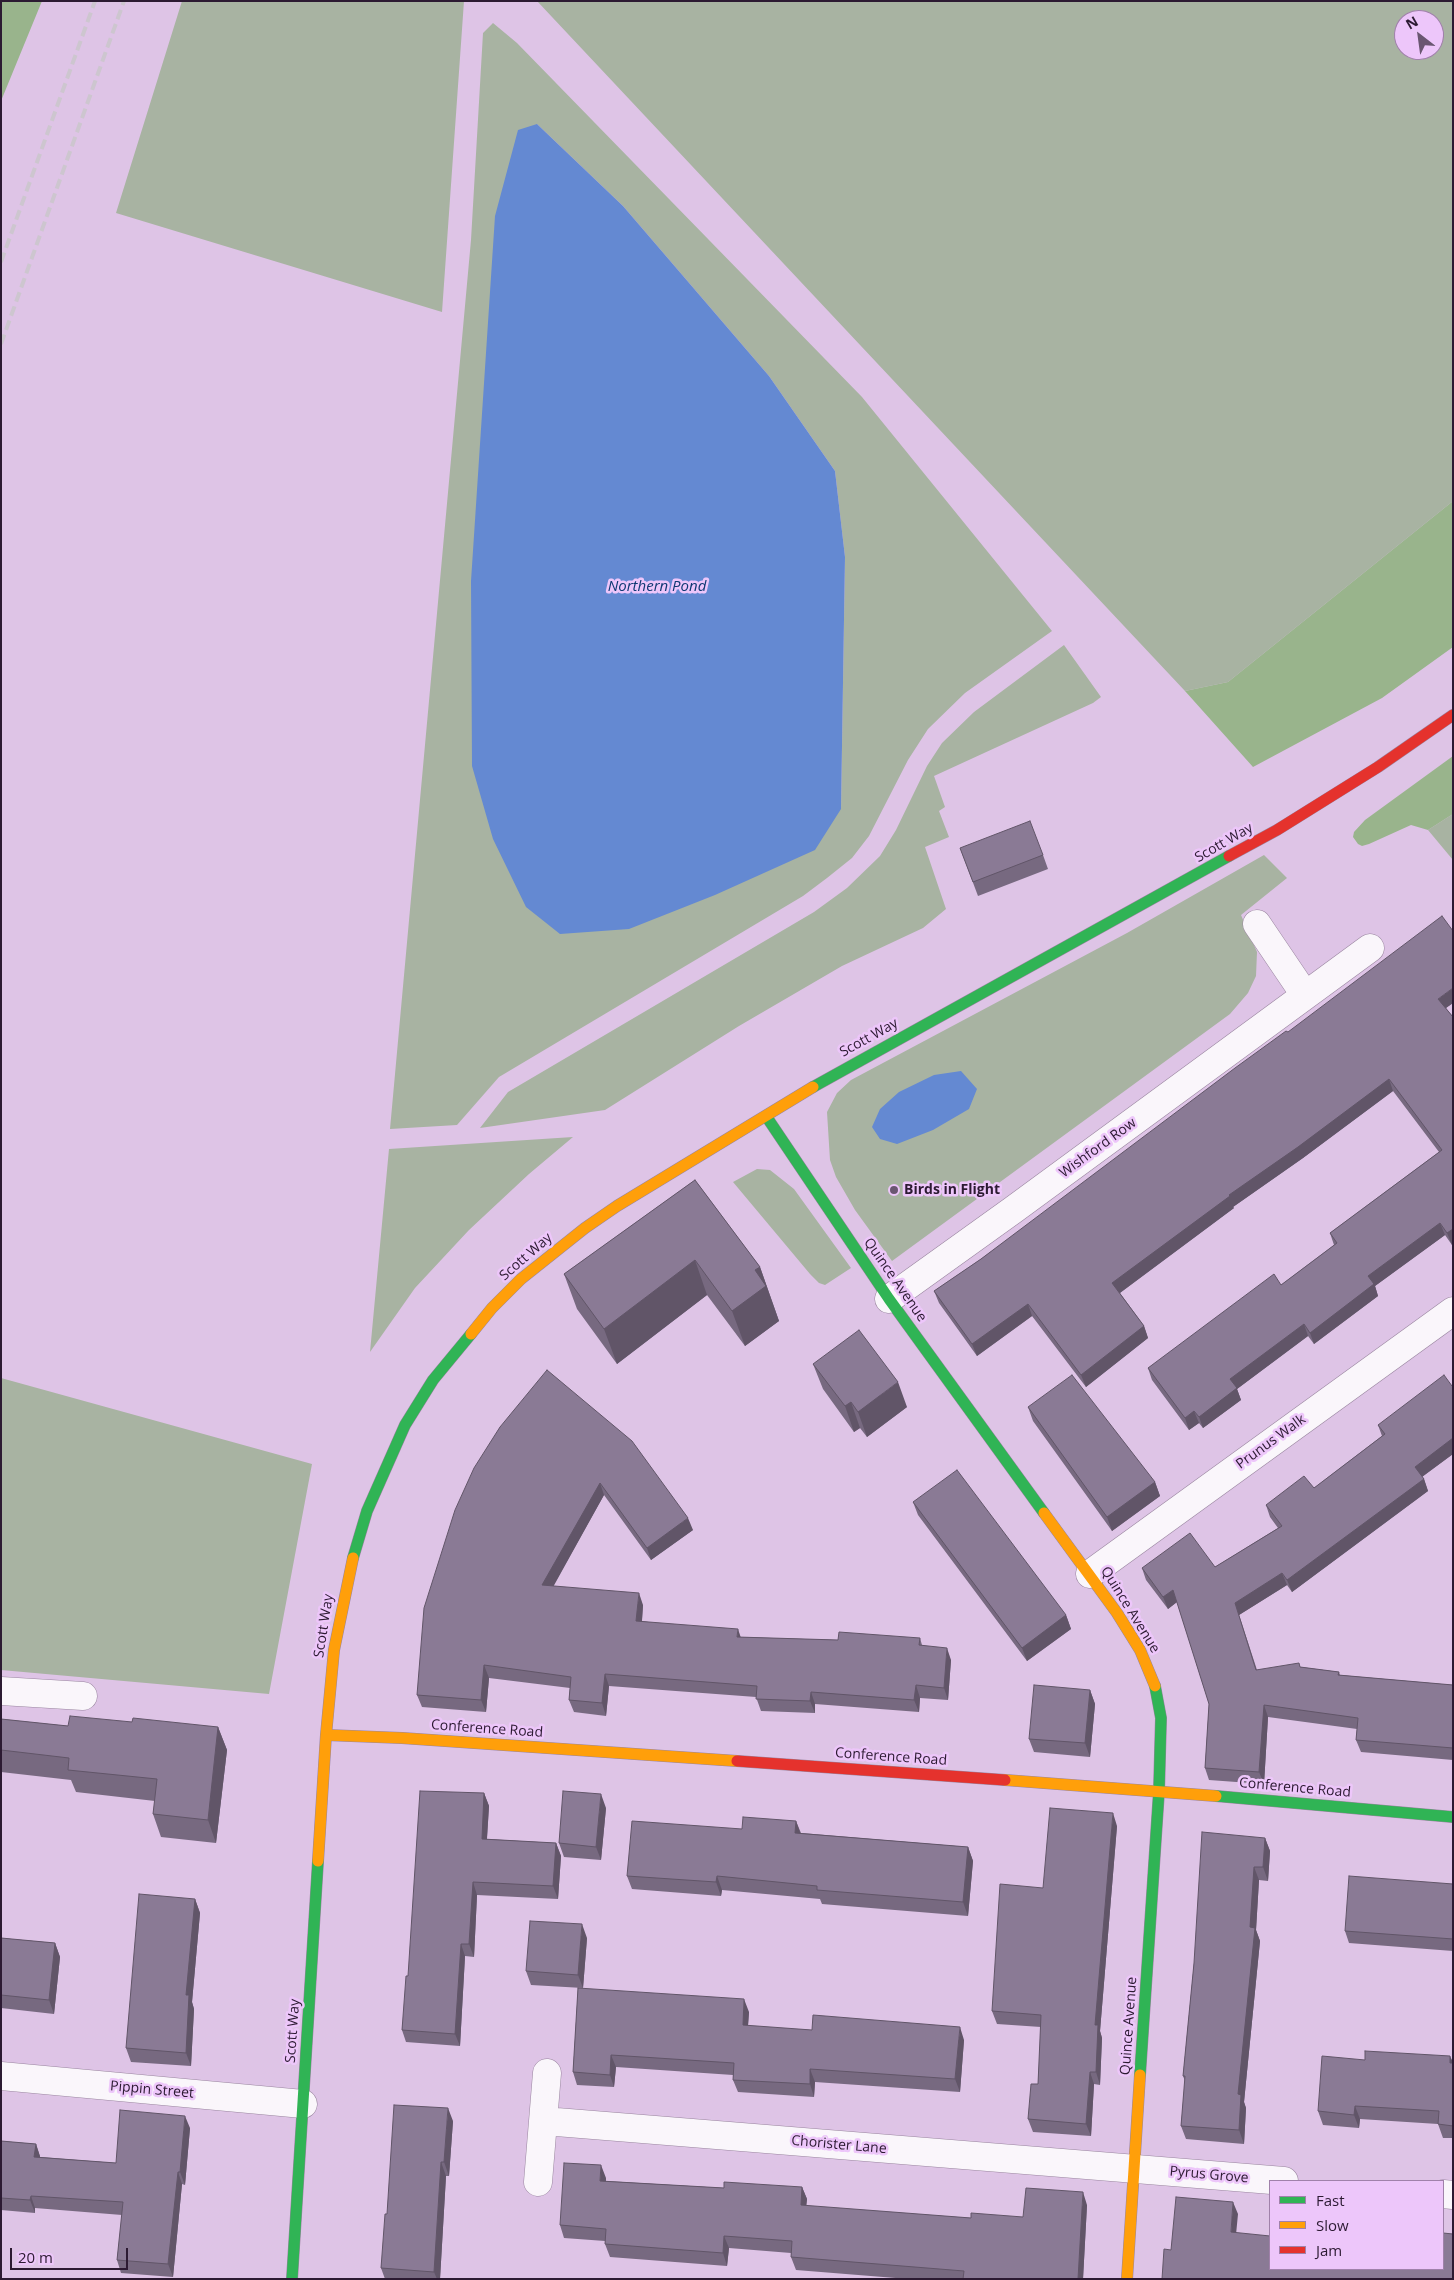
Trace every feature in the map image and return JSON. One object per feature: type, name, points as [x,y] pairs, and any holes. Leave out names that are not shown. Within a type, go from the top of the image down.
[{"type":"street","name":"Scott Way","points":[[292,2279],[326,1735],[334,1650],[351,1563],[366,1511],[405,1425],[433,1380],[492,1308],[522,1279],[557,1249],[617,1206],[848,1066],[1277,830],[1386,762],[1453,715]]},
{"type":"street","points":[[1257,924],[1305,995]]},
{"type":"street","name":"Wishford Row","points":[[889,1299],[1370,948]]},
{"type":"street","name":"Quince Avenue","points":[[766,1116],[889,1299],[1090,1574],[1140,1650],[1155,1686],[1161,1718],[1159,1791],[1126,2279]]},
{"type":"street","name":"Prunus Walk","points":[[1090,1574],[1453,1311]]},
{"type":"street","points":[[1,1691],[84,1696]]},
{"type":"street","name":"Conference Road","points":[[326,1735],[402,1738],[1159,1791],[1453,1817]]},
{"type":"street","points":[[538,2182],[548,2073]]},
{"type":"street","name":"Pippin Street","points":[[1,2076],[303,2104]]},
{"type":"street","name":"Chorister Lane","points":[[544,2122],[1134,2169]]},
{"type":"street","name":"Pyrus Grove","points":[[1134,2169],[1272,2180]]},
{"type":"green space","points":[[1,1],[42,1],[1,101]]},
{"type":"green space","points":[[182,1],[464,1],[442,312],[116,213]]},
{"type":"green space","points":[[537,1],[1453,1],[1453,501],[1228,682],[1185,691]]},
{"type":"green space","points":[[493,23],[517,43],[862,397],[1052,631],[965,693],[928,729],[908,760],[869,836],[852,858],[827,878],[803,896],[499,1077],[457,1125],[390,1129],[471,240],[483,33]],"holes":[[[537,124],[623,206],[769,376],[835,471],[845,557],[841,809]]]},
{"type":"green space","points":[[1453,501],[1453,647],[1382,698],[1253,767],[1185,691],[1228,682]]},
{"type":"green space","points":[[1064,645],[1101,697],[1093,703],[934,776],[945,807],[939,811],[949,837],[925,847],[946,909],[923,928],[842,966],[739,1026],[605,1110],[480,1128],[508,1092],[814,912],[847,888],[880,856],[896,830],[927,766],[942,743],[974,712]]},
{"type":"green space","points":[[1453,756],[1453,814],[1428,830],[1411,825],[1369,844],[1362,846],[1358,844],[1353,837],[1354,832],[1365,820]]},
{"type":"green space","points":[[1453,814],[1453,860],[1428,830]]},
{"type":"green space","points":[[1264,855],[1287,878],[1241,915],[1257,952],[1256,976],[1248,993],[1230,1014],[892,1261],[855,1210],[836,1177],[830,1160],[827,1112],[837,1093],[851,1080],[1127,933]]},
{"type":"green space","points":[[573,1137],[529,1174],[469,1230],[415,1288],[370,1352],[389,1149]]},
{"type":"green space","points":[[757,1169],[770,1170],[794,1189],[851,1268],[825,1285],[819,1283],[810,1274],[733,1182]]},
{"type":"green space","points":[[1,1378],[312,1464],[269,1694],[1,1670]]},
{"type":"water","name":"Northern Pond","points":[[537,124],[623,206],[769,376],[835,471],[845,557],[841,809],[815,850],[715,895],[629,929],[560,934],[526,907],[493,839],[472,766],[471,581],[495,216],[518,130]]},
{"type":"water","points":[[961,1071],[977,1089],[969,1109],[933,1130],[897,1144],[880,1139],[872,1127],[880,1109],[899,1092],[934,1075]]},
{"type":"building","points":[[1030,821],[1043,855],[973,882],[960,848]]},
{"type":"building","points":[[1442,916],[1453,931],[1453,988],[1438,999],[1453,1017],[1453,1229],[1447,1233],[1440,1223],[1368,1276],[1374,1284],[1310,1333],[1304,1324],[1230,1379],[1237,1388],[1199,1417],[1194,1411],[1185,1418],[1148,1368],[1274,1274],[1281,1285],[1337,1243],[1330,1233],[1442,1150],[1389,1079],[1112,1283],[1144,1326],[1081,1375],[1028,1304],[972,1344],[934,1291],[981,1259],[1235,1068],[1286,1031],[1288,1032]]},
{"type":"building","points":[[695,1180],[760,1267],[755,1270],[766,1286],[732,1311],[695,1260],[604,1329],[564,1274]]},
{"type":"building","points":[[859,1330],[898,1382],[858,1412],[851,1402],[845,1406],[813,1364]]},
{"type":"building","points":[[547,1370],[632,1441],[688,1518],[647,1548],[600,1483],[542,1585],[639,1593],[636,1621],[738,1629],[737,1637],[838,1640],[839,1632],[920,1638],[919,1645],[947,1648],[944,1688],[916,1685],[914,1700],[811,1692],[810,1701],[756,1699],[757,1686],[605,1674],[602,1703],[569,1700],[571,1677],[484,1665],[481,1700],[417,1695],[424,1608],[455,1510],[474,1468],[500,1427]]},
{"type":"building","points":[[1072,1375],[1155,1482],[1107,1517],[1028,1407]]},
{"type":"building","points":[[1444,1375],[1453,1386],[1453,1438],[1415,1467],[1424,1479],[1287,1580],[1282,1573],[1235,1603],[1256,1670],[1299,1663],[1300,1667],[1339,1672],[1338,1675],[1453,1685],[1453,1748],[1356,1740],[1358,1718],[1264,1705],[1259,1772],[1205,1768],[1209,1704],[1173,1590],[1163,1597],[1142,1568],[1190,1533],[1215,1567],[1282,1526],[1266,1505],[1304,1476],[1314,1488],[1385,1434],[1378,1425]]},
{"type":"building","points":[[957,1470],[1066,1615],[1022,1648],[913,1502]]},
{"type":"building","points":[[1034,1685],[1090,1690],[1085,1743],[1029,1739]]},
{"type":"building","points":[[70,1716],[132,1722],[133,1718],[218,1727],[208,1820],[153,1814],[157,1779],[68,1770],[69,1758],[1,1750],[1,1719],[68,1726]]},
{"type":"building","points":[[420,1791],[484,1793],[482,1839],[556,1843],[553,1886],[473,1882],[469,1944],[461,1944],[455,2034],[402,2030],[406,1976],[408,1976]]},
{"type":"building","points":[[563,1791],[601,1794],[596,1847],[559,1843]]},
{"type":"building","points":[[1050,1808],[1113,1813],[1095,2025],[1098,2025],[1096,2072],[1090,2072],[1086,2124],[1028,2119],[1031,2084],[1038,2084],[1041,2015],[992,2011],[1000,1884],[1043,1888]]},
{"type":"building","points":[[743,1817],[796,1821],[795,1833],[968,1847],[963,1902],[817,1890],[817,1886],[717,1876],[716,1882],[627,1876],[632,1821],[742,1829]]},
{"type":"building","points":[[1202,1832],[1265,1838],[1263,1867],[1254,1867],[1250,1927],[1255,1928],[1238,2094],[1241,2095],[1239,2130],[1181,2126],[1185,2076],[1183,2076],[1194,1963]]},
{"type":"building","points":[[1349,1876],[1453,1884],[1453,1939],[1345,1931]]},
{"type":"building","points":[[139,1894],[195,1899],[186,1995],[189,1995],[186,2053],[126,2048]]},
{"type":"building","points":[[530,1921],[582,1924],[578,1975],[526,1971]]},
{"type":"building","points":[[1,1938],[55,1943],[49,2000],[1,1995]]},
{"type":"building","points":[[578,1988],[744,1999],[743,2025],[812,2030],[813,2015],[960,2027],[955,2079],[810,2069],[810,2084],[733,2080],[734,2063],[611,2055],[610,2075],[573,2072]]},
{"type":"building","points":[[1365,2051],[1450,2056],[1450,2063],[1453,2063],[1453,2126],[1438,2124],[1439,2111],[1355,2106],[1354,2115],[1318,2111],[1322,2056],[1365,2060]]},
{"type":"building","points":[[394,2105],[448,2108],[444,2162],[441,2162],[434,2272],[381,2268],[385,2214],[387,2214]]},
{"type":"building","points":[[120,2110],[185,2116],[168,2264],[117,2260],[123,2202],[31,2196],[30,2200],[1,2198],[1,2141],[36,2144],[34,2157],[116,2163]]},
{"type":"building","points":[[564,2163],[601,2165],[600,2181],[724,2188],[724,2182],[802,2187],[801,2205],[971,2218],[971,2213],[1023,2217],[1026,2188],[1083,2192],[1078,2279],[963,2279],[964,2271],[791,2257],[792,2241],[724,2236],[723,2253],[605,2244],[606,2229],[560,2225]]},
{"type":"building","points":[[1176,2197],[1233,2202],[1231,2232],[1269,2236],[1269,2270],[1444,2270],[1444,2233],[1453,2234],[1453,2279],[1162,2279],[1164,2249],[1171,2250]]},
{"type":"railway","points":[[1,262],[95,1]]},
{"type":"railway","points":[[1,344],[124,1]]},
{"type":"traffic: fast","points":[[813,1087],[1229,856]]},
{"type":"traffic: fast","points":[[766,1116],[889,1299],[1044,1513]]},
{"type":"traffic: fast","points":[[353,1558],[367,1511],[405,1425],[433,1380],[471,1334]]},
{"type":"traffic: fast","points":[[1140,2075],[1159,1791],[1161,1718],[1155,1686]]},
{"type":"traffic: fast","points":[[1216,1796],[1453,1817]]},
{"type":"traffic: fast","points":[[292,2279],[318,1861]]},
{"type":"traffic: slow","points":[[471,1334],[492,1308],[521,1279],[585,1228],[617,1206],[813,1087]]},
{"type":"traffic: slow","points":[[1044,1513],[1117,1613],[1140,1650],[1155,1686]]},
{"type":"traffic: slow","points":[[318,1861],[326,1735],[334,1650],[353,1558]]},
{"type":"traffic: slow","points":[[326,1735],[402,1738],[737,1761]]},
{"type":"traffic: slow","points":[[1005,1780],[1216,1796]]},
{"type":"traffic: slow","points":[[1127,2279],[1140,2075]]},
{"type":"traffic: jam","points":[[1229,856],[1277,830],[1378,767],[1453,715]]},
{"type":"traffic: jam","points":[[737,1761],[1005,1780]]},
{"type":"place","name":"Birds in Flight","points":[[894,1190]]}]
